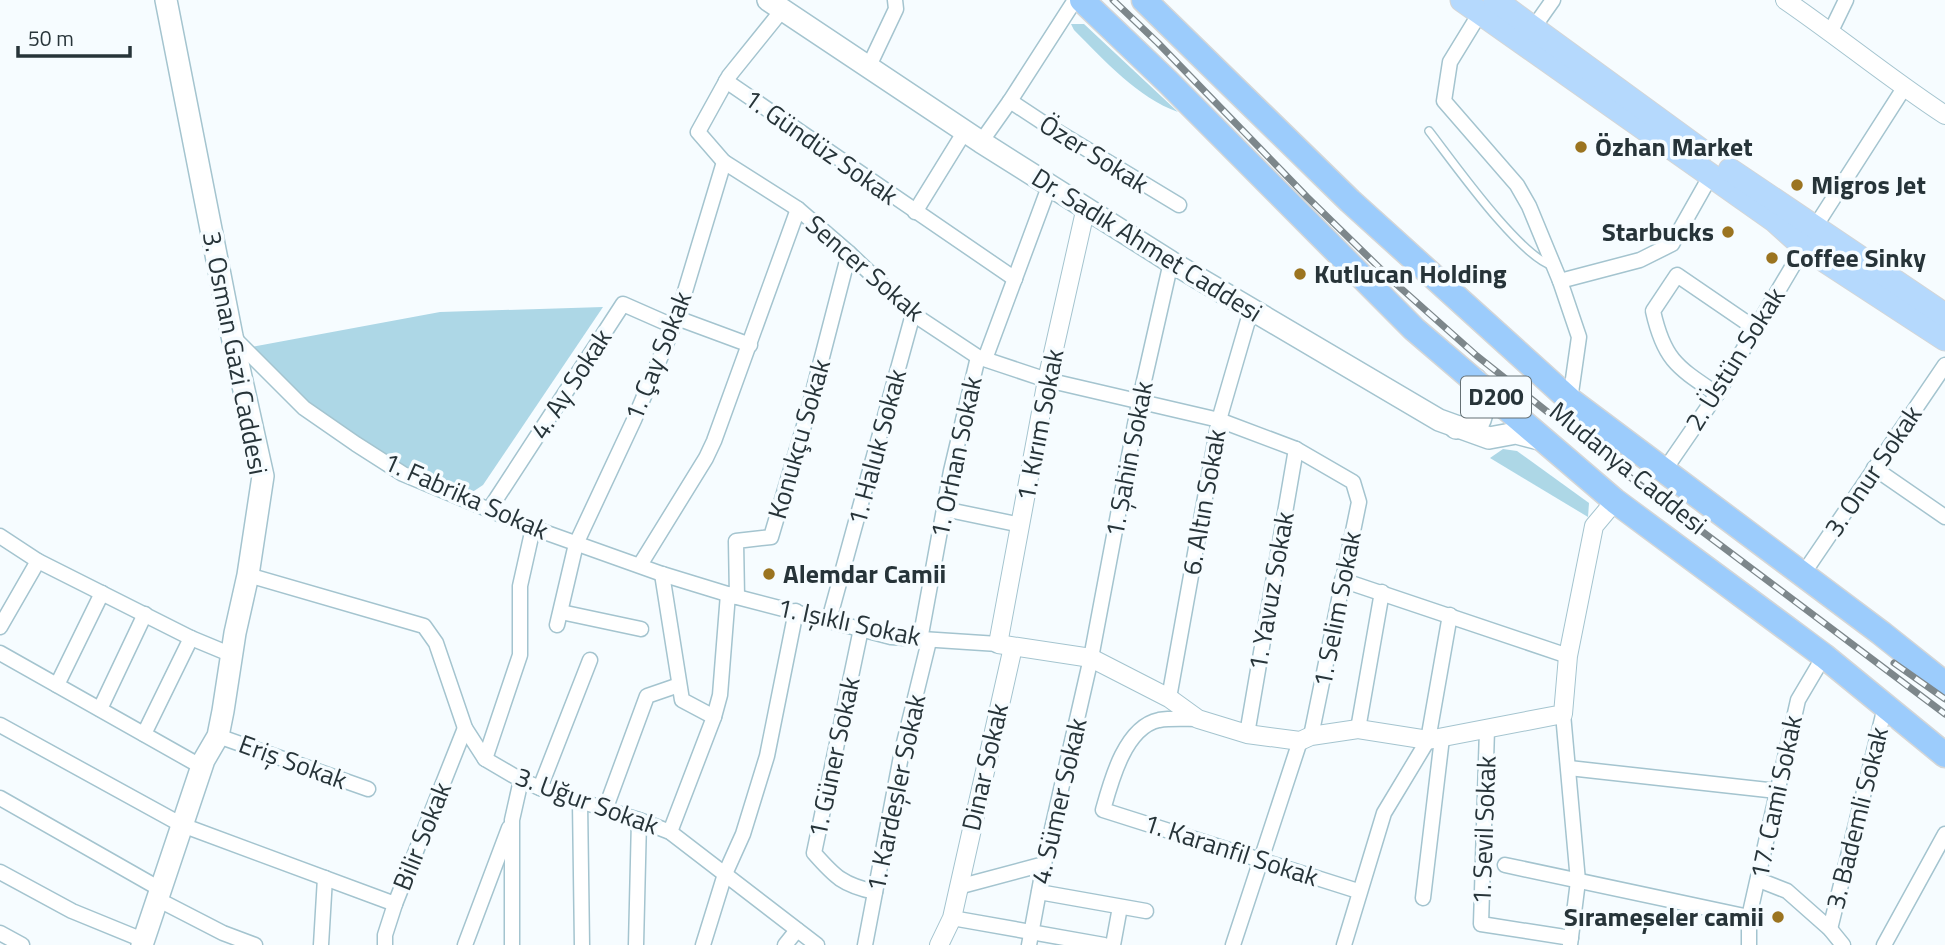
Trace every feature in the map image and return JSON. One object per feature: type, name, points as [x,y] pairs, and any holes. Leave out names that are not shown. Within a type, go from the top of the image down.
[{"type":"highway","name":"Mudanya Caddesi","points":[[1082,0],[1168,82],[1415,329],[1615,501],[1824,656],[1945,755]]},
{"type":"highway","name":"Mudanya Caddesi","points":[[1144,0],[1350,201],[1570,400],[1945,684]]},
{"type":"main road","name":"3. Osman Gazi Caddesi","points":[[142,942],[202,767],[218,736],[248,575],[262,476],[166,0]]},
{"type":"main road","points":[[1479,4],[1534,27],[1717,161],[1810,237],[1945,339]]},
{"type":"main road","points":[[1479,4],[1773,219],[1810,237],[1945,315]]},
{"type":"main road","name":"Dr. Sadık Ahmet Caddesi","points":[[776,5],[973,136],[1171,262],[1439,420],[1489,438],[1516,433],[1545,441]]},
{"type":"main road","points":[[1456,428],[1478,424],[1482,417],[1483,406],[1475,379]]},
{"type":"street","points":[[869,66],[896,9],[895,0]]},
{"type":"street","name":"1. Gündüz Sokak","points":[[915,212],[973,136],[1010,101],[1075,0]]},
{"type":"street","points":[[1534,27],[1553,0]]},
{"type":"street","points":[[1785,0],[1831,31],[1904,89],[1945,115]]},
{"type":"street","points":[[1831,31],[1846,0]]},
{"type":"street","points":[[1479,4],[1450,62],[1444,101],[1517,185],[1529,206],[1560,281],[1579,337],[1570,400]]},
{"type":"street","points":[[726,81],[776,5]]},
{"type":"street","name":"1. Gündüz Sokak","points":[[726,81],[1015,279]]},
{"type":"street","name":"Sencer Sokak","points":[[726,81],[698,132],[724,162],[798,209],[913,314],[981,358],[1047,380],[1219,420],[1296,449],[1353,482]]},
{"type":"street","name":"2. Üstün Sokak","points":[[1664,471],[1717,394],[1810,237],[1904,89]]},
{"type":"street","name":"Özer Sokak","points":[[1010,101],[1179,205]]},
{"type":"street","name":"1. Çay Sokak","points":[[641,629],[559,619],[576,544],[634,420],[675,322],[724,162]]},
{"type":"street","points":[[1560,281],[1640,260],[1672,244],[1711,175]]},
{"type":"street","name":"1. Orhan Sokak","points":[[924,640],[951,471],[981,358],[1015,279],[1050,184]]},
{"type":"street","name":"1. Kırım Sokak","points":[[1005,645],[1021,525],[1047,380],[1086,207]]},
{"type":"street","points":[[640,565],[706,458],[750,345],[798,209]]},
{"type":"street","name":"Konukçu Sokak","points":[[733,596],[736,541],[771,537],[806,419],[849,253]]},
{"type":"street","name":"1. Şahin Sokak","points":[[1091,658],[1139,403],[1171,262]]},
{"type":"street","points":[[1717,394],[1677,366],[1658,334],[1653,311],[1678,275],[1756,329]]},
{"type":"street","name":"4. Ay Sokak","points":[[489,510],[624,304],[675,322]]},
{"type":"street","name":"6. Altın Sokak","points":[[1168,698],[1219,420],[1251,310]]},
{"type":"street","name":"1. Haluk Sokak","points":[[829,620],[913,314]]},
{"type":"street","points":[[675,322],[750,345]]},
{"type":"street","name":"1. Fabrika Sokak","points":[[232,336],[304,408],[403,474],[576,544]]},
{"type":"street","name":"3. Onur Sokak","points":[[1802,575],[1945,365]]},
{"type":"street","name":"1. Yavuz Sokak","points":[[1247,733],[1296,449]]},
{"type":"street","points":[[1874,468],[1945,517]]},
{"type":"street","name":"1. Selim Sokak","points":[[1233,945],[1260,860],[1306,738],[1359,502],[1353,482]]},
{"type":"street","points":[[1571,942],[1578,881],[1563,714],[1568,656],[1594,526],[1615,501]]},
{"type":"street","points":[[944,509],[1021,525]]},
{"type":"street","points":[[485,759],[520,655],[520,586],[533,528]]},
{"type":"street","points":[[0,536],[38,561],[191,638],[232,655]]},
{"type":"street","name":"1. Işıklı Sokak","points":[[576,544],[733,596],[891,637],[1005,645],[1091,658],[1168,698],[1198,719]]},
{"type":"street","points":[[2,619],[38,561]]},
{"type":"street","points":[[662,574],[682,700],[714,718]]},
{"type":"street","name":"3. Uğur Sokak","points":[[248,575],[424,626],[436,643],[465,728],[485,759],[540,788],[670,832],[817,945]]},
{"type":"street","points":[[1342,580],[1568,656]]},
{"type":"street","points":[[57,685],[102,593]]},
{"type":"street","points":[[1357,729],[1382,593]]},
{"type":"street","points":[[670,832],[714,718],[720,695],[733,596]]},
{"type":"street","points":[[703,945],[767,757],[796,611]]},
{"type":"street","points":[[100,709],[145,614]]},
{"type":"street","points":[[1423,898],[1435,739],[1450,615]]},
{"type":"street","name":"1. Güner Sokak","points":[[861,628],[814,853],[831,872],[851,887],[875,892]]},
{"type":"street","points":[[144,734],[191,638]]},
{"type":"street","name":"1. Kardeşler Sokak","points":[[865,945],[924,640]]},
{"type":"street","name":"Dinar Sokak","points":[[939,945],[951,918],[958,887],[1005,645]]},
{"type":"street","points":[[0,653],[202,767]]},
{"type":"street","name":"17. Cami Sokak","points":[[1749,945],[1749,917],[1798,699],[1824,656]]},
{"type":"street","name":"4. Sümer Sokak","points":[[1030,938],[1091,658]]},
{"type":"street","points":[[540,788],[590,660]]},
{"type":"street","points":[[605,810],[646,695],[679,685]]},
{"type":"street","name":"3. Bademli Sokak","points":[[1830,929],[1885,707]]},
{"type":"street","name":"1. Işıklı Sokak","points":[[1103,810],[1113,775],[1138,730],[1158,720],[1198,719],[1247,733],[1306,738],[1357,729],[1435,739],[1563,714]]},
{"type":"street","points":[[0,725],[182,825],[395,904]]},
{"type":"street","name":"Bilir Sokak","points":[[385,945],[385,935],[395,904],[465,728]]},
{"type":"street","name":"1. Sevil Sokak","points":[[1487,729],[1481,924],[1571,942]]},
{"type":"street","name":"Eriş Sokak","points":[[218,736],[368,789]]},
{"type":"street","points":[[1349,944],[1358,891],[1384,813],[1435,739]]},
{"type":"street","points":[[1569,768],[1777,791]]},
{"type":"street","points":[[465,945],[512,820],[521,780]]},
{"type":"street","points":[[0,798],[223,933],[255,945]]},
{"type":"street","points":[[580,802],[582,945]]},
{"type":"street","name":"1. Karanfil Sokak","points":[[1103,810],[1358,891]]},
{"type":"street","points":[[512,820],[512,945]]},
{"type":"street","points":[[636,945],[639,820]]},
{"type":"street","points":[[1884,945],[1945,834]]},
{"type":"street","points":[[958,887],[1044,864]]},
{"type":"street","points":[[1505,865],[1749,917]]},
{"type":"street","points":[[0,872],[72,911],[142,942]]},
{"type":"street","points":[[321,945],[325,878]]},
{"type":"street","points":[[1759,880],[1787,891],[1830,929],[1843,945]]},
{"type":"street","points":[[1039,892],[1146,911]]},
{"type":"street","points":[[1113,945],[1120,906]]},
{"type":"street","points":[[951,918],[1030,938],[1104,945]]},
{"type":"street","points":[[785,945],[797,930]]},
{"type":"street","points":[[0,933],[22,945]]},
{"type":"lane","points":[[1429,131],[1510,233],[1539,260],[1553,266]]},
{"type":"shaded area","points":[[1071,24],[1084,24],[1178,112],[1135,88],[1097,54]]},
{"type":"shaded area","points":[[603,307],[483,485],[471,493],[458,493],[400,466],[305,402],[246,348],[440,312]]},
{"type":"shaded area","points":[[1503,449],[1517,451],[1589,503],[1588,517],[1490,458]]},
{"type":"railway","points":[[1113,0],[1307,197],[1395,283],[1477,356],[1627,475],[1945,714]]},
{"type":"railway","points":[[1894,663],[1945,699]]},
{"type":"place","name":"Özhan Market","points":[[1581,147]]},
{"type":"place","name":"Migros Jet","points":[[1797,185]]},
{"type":"place","name":"Starbucks","points":[[1728,232]]},
{"type":"place","name":"Coffee Sinky","points":[[1772,258]]},
{"type":"place","name":"Kutlucan Holding","points":[[1300,274]]},
{"type":"place","name":"Alemdar Camii","points":[[769,574]]},
{"type":"place","name":"Sırameşeler camii","points":[[1778,917]]}]
